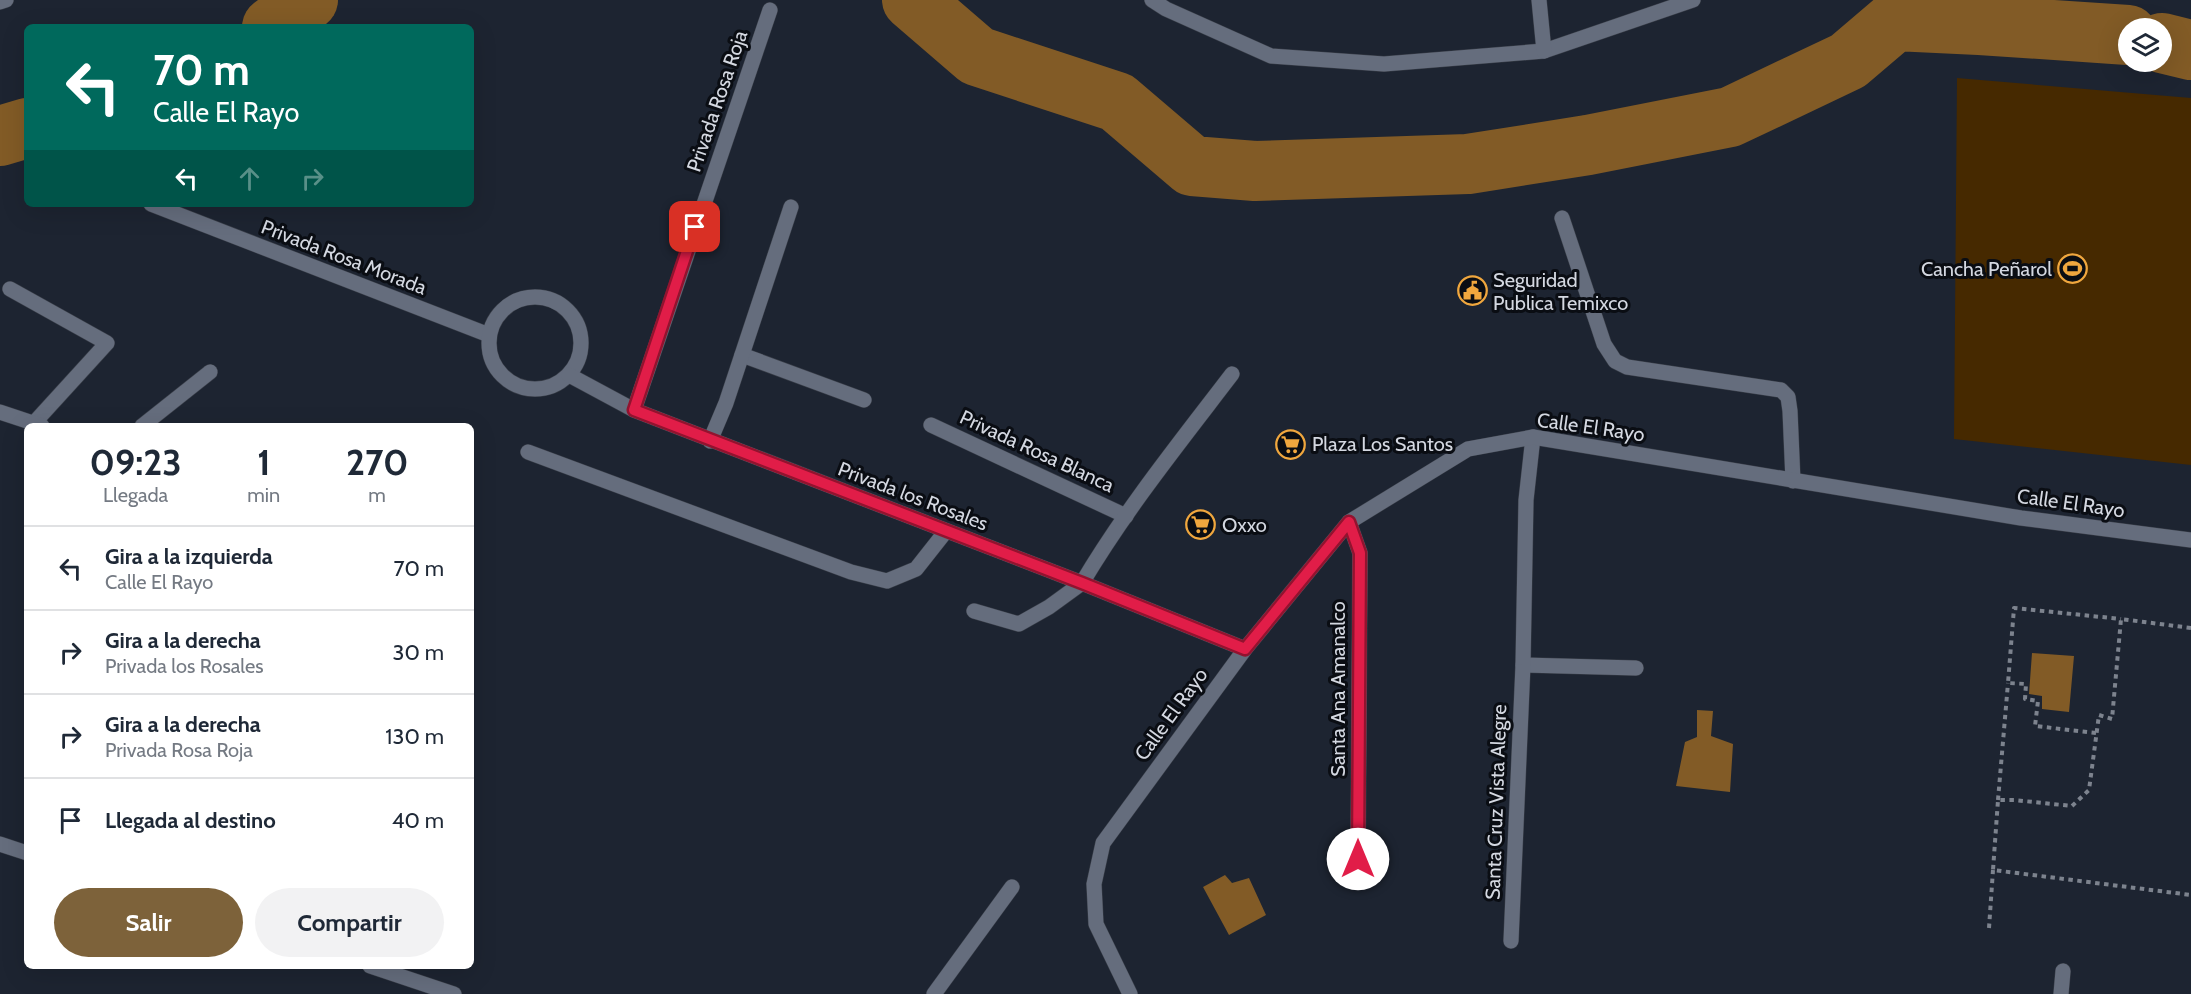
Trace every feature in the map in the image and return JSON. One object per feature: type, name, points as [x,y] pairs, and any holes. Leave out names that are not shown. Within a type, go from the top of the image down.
[{"type":"street","points":[[0,2],[6,0]]},
{"type":"street","points":[[1152,0],[1166,9],[1271,56],[1384,64],[1544,51],[1693,0]]},
{"type":"street","points":[[1539,0],[1544,51]]},
{"type":"street","name":"Privada Rosa Roja","points":[[634,410],[770,10]]},
{"type":"street","name":"Privada Rosa Morada","points":[[159,207],[489,335]]},
{"type":"street","points":[[710,441],[726,404],[791,207]]},
{"type":"street","points":[[1562,219],[1604,344],[1615,361],[1627,367],[1781,390],[1788,397],[1790,411],[1793,481]]},
{"type":"street","points":[[10,289],[107,343],[39,423]]},
{"type":"street","points":[[544,297],[566,308],[579,328],[580,345],[580,353],[569,375],[549,388],[525,390],[504,379],[490,359],[489,335],[499,313],[519,299],[544,297]]},
{"type":"street","points":[[742,355],[864,400]]},
{"type":"street","points":[[146,423],[210,372]]},
{"type":"street","name":"Privada Rosa Blanca","points":[[1082,583],[1101,550],[1232,374]]},
{"type":"street","name":"Privada los Rosales","points":[[569,375],[634,410],[710,441],[1082,583],[1245,649]]},
{"type":"street","points":[[0,412],[35,423]]},
{"type":"street","name":"Privada Rosa Blanca","points":[[931,425],[1126,516]]},
{"type":"street","name":"Calle El Rayo","points":[[1130,994],[1096,924],[1094,884],[1103,843],[1245,649],[1349,522],[1468,449],[1533,437],[2021,518],[2191,540]]},
{"type":"street","name":"Santa Cruz Vista Alegre","points":[[1511,941],[1523,665],[1526,500],[1533,437]]},
{"type":"street","points":[[528,452],[851,572],[887,581],[916,569],[946,531]]},
{"type":"street","name":"Santa Ana Amanalco","points":[[1349,522],[1360,553],[1358,859]]},
{"type":"street","points":[[974,610],[1019,624],[1049,607],[1082,583]]},
{"type":"street","points":[[1523,665],[1636,668]]},
{"type":"street","points":[[0,844],[24,852]]},
{"type":"street","points":[[933,994],[1012,887]]},
{"type":"street","points":[[378,969],[454,994]]},
{"type":"street","points":[[2061,994],[2063,971]]},
{"type":"path","points":[[1989,928],[2014,608],[2191,628]]},
{"type":"path","points":[[1998,800],[2072,806],[2089,790],[2100,715],[2112,719],[2121,619]]},
{"type":"path","points":[[2008,683],[2026,684],[2025,699],[2038,701],[2035,726],[2096,733]]},
{"type":"path","points":[[1993,870],[2191,895]]},
{"type":"shaded area","name":"Cancha Peñarol","points":[[1957,78],[2191,98],[2191,465],[1954,439]]},
{"type":"shaded area","points":[[2032,653],[2074,656],[2069,712],[2042,709],[2042,696],[2029,694]]},
{"type":"shaded area","points":[[1697,710],[1713,711],[1711,736],[1733,744],[1730,792],[1676,786],[1685,742],[1697,737]]},
{"type":"shaded area","points":[[1225,875],[1232,883],[1249,878],[1266,915],[1229,935],[1203,887]]},
{"type":"waterway","points":[[276,24],[308,0]]},
{"type":"waterway","points":[[912,0],[977,56],[1117,102],[1192,166],[1255,171],[1468,164],[1588,145],[1730,117],[1848,61],[1895,21],[2118,34]]},
{"type":"waterway","points":[[2172,45],[2191,50]]},
{"type":"waterway","points":[[0,136],[24,129]]},
{"type":"place","name":"Cancha Peñarol","points":[[2073,269]]},
{"type":"place","name":"Seguridad Publica Temixco","points":[[1472,291]]},
{"type":"place","name":"Plaza Los Santos","points":[[1291,444]]},
{"type":"place","name":"Oxxo","points":[[1201,525]]},
{"type":"route","points":[[695,227],[634,410],[1082,583],[1245,649],[1349,522],[1360,553],[1358,859]]}]
